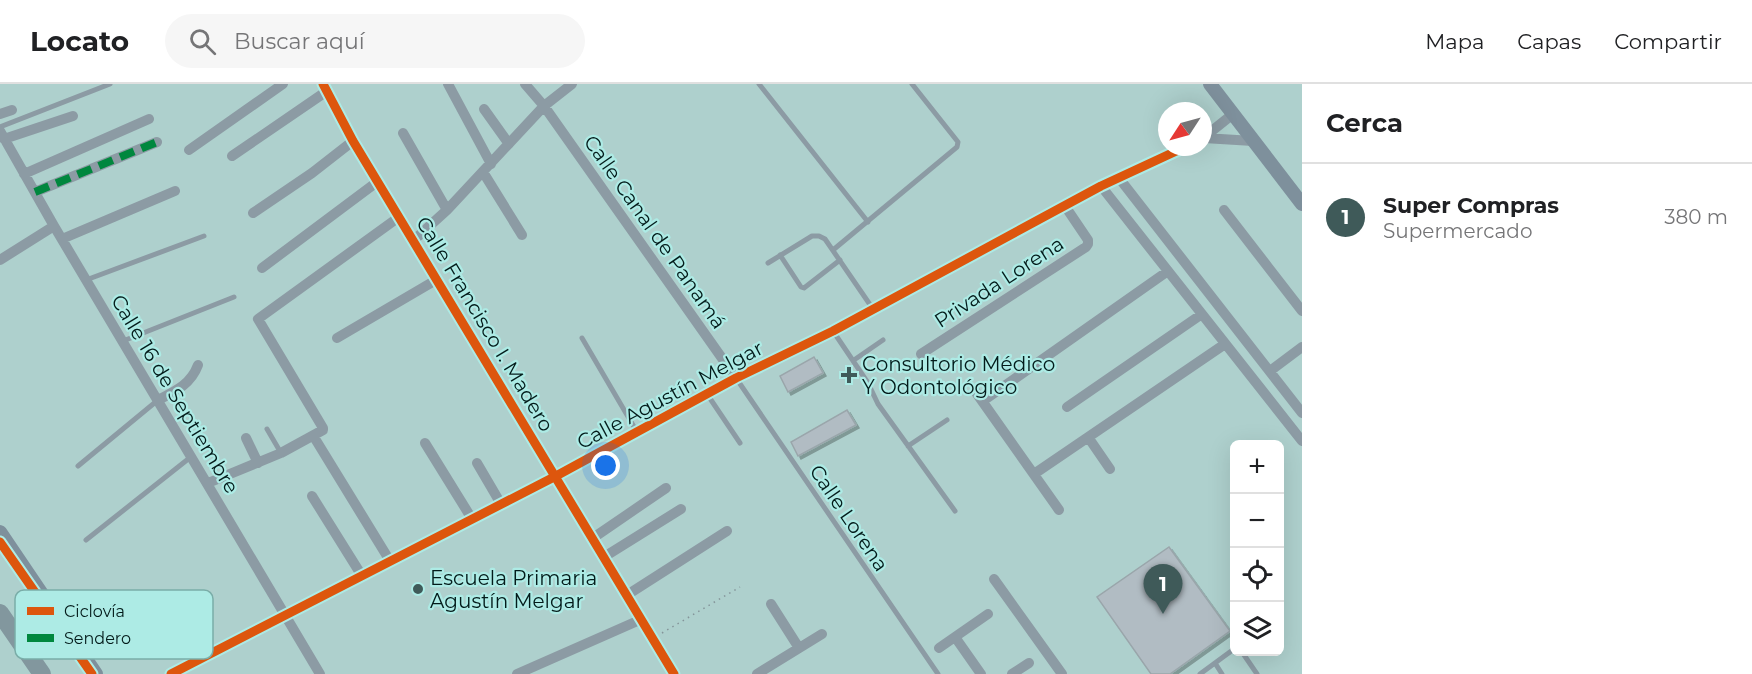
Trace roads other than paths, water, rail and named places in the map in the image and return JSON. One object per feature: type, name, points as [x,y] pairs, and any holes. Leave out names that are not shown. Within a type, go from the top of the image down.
[{"type":"highway","points":[[0,613],[15,635]]},
{"type":"highway","points":[[32,659],[42,674]]},
{"type":"main road","points":[[1210,84],[1302,204]]},
{"type":"main road","points":[[1289,188],[1302,199]]},
{"type":"main road","points":[[0,532],[39,590]]},
{"type":"main road","points":[[86,659],[96,674]]},
{"type":"street","points":[[189,150],[284,84]]},
{"type":"street","points":[[448,84],[487,168],[522,235]]},
{"type":"street","name":"Calle Canal de Panamá","points":[[525,84],[544,106],[736,378]]},
{"type":"street","points":[[414,240],[447,210],[544,106],[572,84]]},
{"type":"street","points":[[232,156],[325,88]]},
{"type":"street","name":"Calle Francisco I. Madero","points":[[325,88],[377,182],[674,674]]},
{"type":"street","points":[[484,109],[508,144]]},
{"type":"street","points":[[0,114],[12,110]]},
{"type":"street","points":[[1212,131],[1233,114]]},
{"type":"street","points":[[1,132],[73,116]]},
{"type":"street","points":[[24,174],[149,119]]},
{"type":"street","name":"Calle 16 de Septiembre","points":[[1,132],[54,226],[320,674]]},
{"type":"street","points":[[403,133],[447,210]]},
{"type":"street","points":[[1212,138],[1253,141]]},
{"type":"street","points":[[34,192],[157,141]]},
{"type":"street","points":[[253,213],[312,173],[353,141]]},
{"type":"street","name":"Calle Agustín Melgar","points":[[213,652],[556,476],[736,378],[833,331],[1101,186],[1166,156]]},
{"type":"street","points":[[1119,178],[1302,413]]},
{"type":"street","points":[[262,268],[377,182]]},
{"type":"street","points":[[1101,186],[1302,441]]},
{"type":"street","points":[[62,239],[175,191]]},
{"type":"street","name":"Privada Lorena","points":[[921,354],[1088,246],[1088,240],[1065,206]]},
{"type":"street","points":[[1224,210],[1302,310]]},
{"type":"street","points":[[208,483],[281,453],[314,437],[323,429],[258,319],[399,217]]},
{"type":"street","points":[[0,260],[54,226]]},
{"type":"street","points":[[983,401],[1168,271]]},
{"type":"street","points":[[337,338],[436,280]]},
{"type":"street","points":[[1067,406],[1202,315]]},
{"type":"street","points":[[1034,474],[1226,344]]},
{"type":"street","points":[[1270,371],[1302,346]]},
{"type":"street","points":[[158,400],[187,384],[195,374],[198,365]]},
{"type":"street","points":[[975,390],[1059,510]]},
{"type":"street","points":[[314,437],[390,561]]},
{"type":"street","points":[[1088,437],[1110,469]]},
{"type":"street","points":[[246,438],[258,462]]},
{"type":"street","points":[[425,443],[472,519]]},
{"type":"street","points":[[477,464],[501,504]]},
{"type":"street","points":[[593,538],[666,488]]},
{"type":"street","points":[[312,496],[362,576]]},
{"type":"street","points":[[604,557],[681,508]]},
{"type":"street","points":[[627,595],[727,531]]},
{"type":"street","points":[[994,579],[1062,674]]},
{"type":"street","points":[[771,604],[799,648]]},
{"type":"street","points":[[939,648],[988,614]]},
{"type":"street","points":[[517,674],[642,619]]},
{"type":"street","points":[[757,674],[822,634]]},
{"type":"street","points":[[955,636],[981,674]]},
{"type":"street","name":"Calle Agustín Melgar","points":[[171,674],[200,659]]},
{"type":"street","points":[[1012,674],[1029,663]]},
{"type":"lane","points":[[1,132],[110,84]]},
{"type":"lane","points":[[759,84],[868,222]]},
{"type":"lane","points":[[833,250],[957,147],[958,142],[912,84]]},
{"type":"lane","points":[[86,280],[204,236]]},
{"type":"lane","points":[[768,263],[812,236],[819,236],[825,239],[873,309]]},
{"type":"lane","points":[[780,255],[801,287],[804,288],[840,260]]},
{"type":"lane","points":[[123,341],[234,297]]},
{"type":"lane","points":[[833,331],[854,360],[878,404],[954,511]]},
{"type":"lane","points":[[582,338],[637,432]]},
{"type":"lane","points":[[854,360],[883,340]]},
{"type":"lane","name":"Calle Lorena","points":[[736,378],[938,674]]},
{"type":"lane","points":[[707,394],[740,443]]},
{"type":"lane","points":[[78,466],[158,400]]},
{"type":"lane","points":[[908,446],[947,420]]},
{"type":"lane","points":[[267,429],[281,453]]},
{"type":"lane","points":[[86,540],[192,456]]},
{"type":"lane","points":[[1200,674],[1230,652]]},
{"type":"lane","points":[[1245,656],[1257,674]]},
{"type":"lane","points":[[1215,663],[1222,674]]},
{"type":"place","name":"Consultorio Médico Y Odontológico","points":[[849,375]]},
{"type":"place","name":"Escuela Primaria Agustín Melgar","points":[[418,589]]},
{"type":"place","name":"Super Compras","points":[[1163,614]]}]
